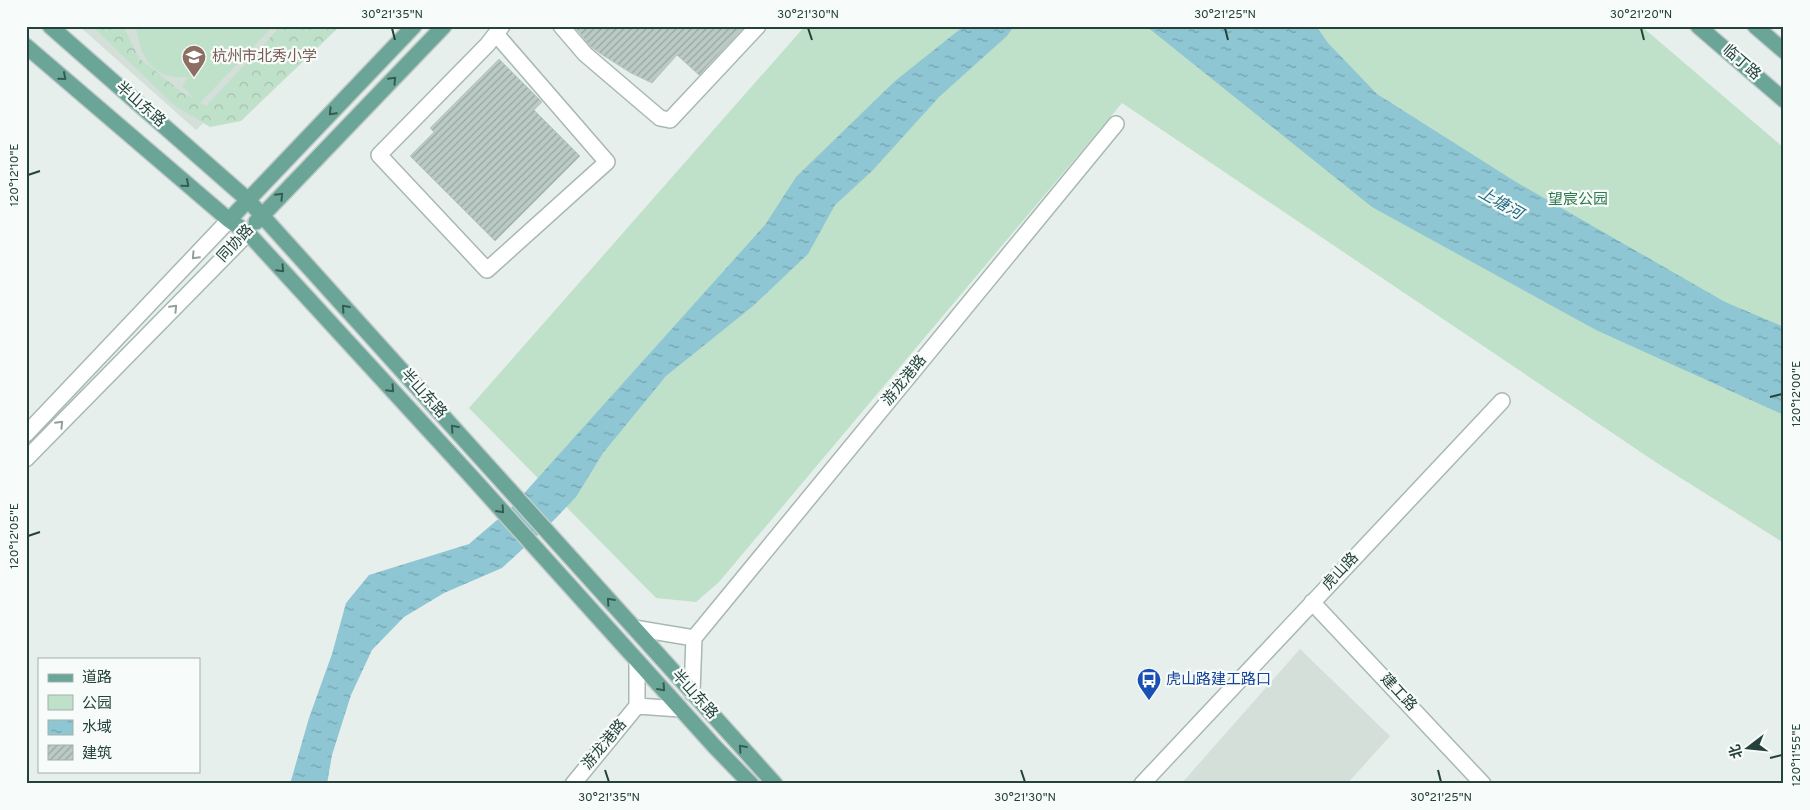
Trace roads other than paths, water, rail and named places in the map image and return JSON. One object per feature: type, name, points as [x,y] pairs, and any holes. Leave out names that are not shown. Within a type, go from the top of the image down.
[{"type":"main road","name":"半山东路","points":[[50,26],[248,200],[775,784]]},
{"type":"main road","name":"同协路","points":[[228,220],[414,26]]},
{"type":"main road","name":"同协路","points":[[248,233],[261,216],[444,26]]},
{"type":"main road","name":"临丁路","points":[[1698,26],[1784,100]]},
{"type":"main road","points":[[1755,26],[1784,51]]},
{"type":"main road","name":"半山东路","points":[[26,46],[228,220],[248,233],[469,474],[680,709],[751,784]]},
{"type":"street","points":[[560,26],[585,54],[600,67],[660,118],[670,120],[758,26]]},
{"type":"street","points":[[499,30],[607,162],[487,270],[379,155],[499,30]]},
{"type":"street","name":"游龙港路","points":[[694,638],[1116,124]]},
{"type":"street","name":"同协路","points":[[26,434],[228,220]]},
{"type":"street","name":"同协路","points":[[26,459],[248,233]]},
{"type":"street","name":"虎山路","points":[[1142,784],[1502,401]]},
{"type":"street","name":"建工路","points":[[1312,602],[1483,784]]},
{"type":"street","points":[[634,628],[694,638],[692,693]]},
{"type":"street","name":"游龙港路","points":[[573,784],[638,706],[637,661]]},
{"type":"street","name":"游龙港路","points":[[638,706],[680,709]]},
{"type":"water","points":[[964,26],[1014,26],[1007,36],[939,97],[872,171],[835,205],[808,254],[753,306],[666,376],[603,453],[576,497],[554,520],[502,568],[444,593],[404,617],[372,650],[351,695],[332,755],[327,784],[290,784],[309,718],[332,654],[346,603],[369,575],[469,544],[510,509],[765,225],[796,177],[895,81]]},
{"type":"water","name":"上塘河","points":[[1146,26],[1316,26],[1328,43],[1377,94],[1516,182],[1725,302],[1784,327],[1784,415],[1596,330],[1372,207]]},
{"type":"place","name":"杭州市北秀小学","points":[[194,78]]},
{"type":"place","name":"虎山路建工路口","points":[[1149,701]]},
{"type":"park label","name":"望宸公园","points":[[1578,200]]}]
